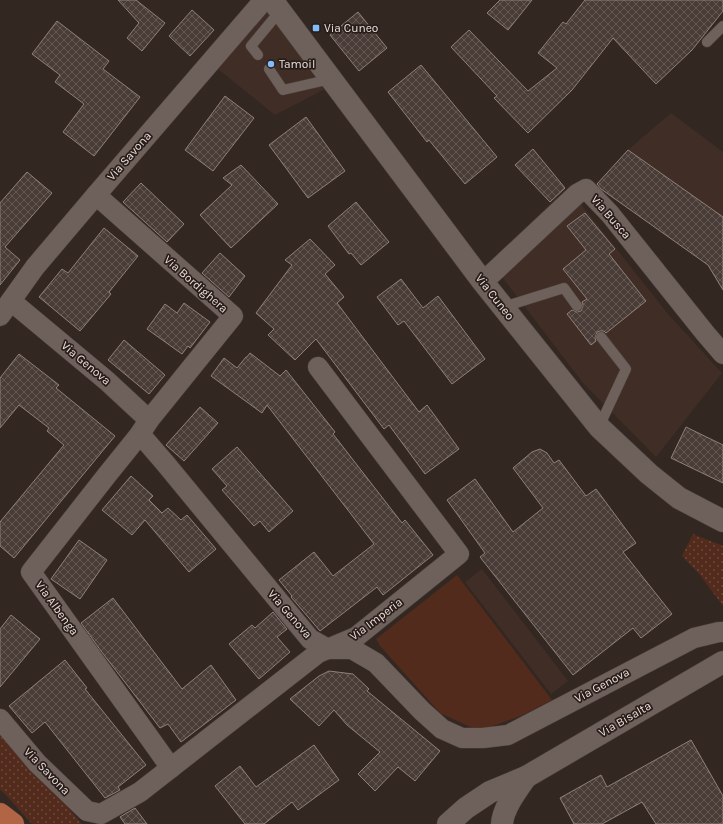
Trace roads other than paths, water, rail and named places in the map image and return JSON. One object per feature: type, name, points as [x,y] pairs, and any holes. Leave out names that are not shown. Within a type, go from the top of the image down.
[{"type":"main road","name":"Via Cuneo","points":[[272,4],[331,79],[503,308],[599,427],[649,474],[679,498],[723,521]]},
{"type":"main road","name":"Via Bisalta","points":[[448,824],[466,808],[490,792],[526,777],[723,662]]},
{"type":"main road","name":"Via Bisalta","points":[[502,824],[502,819],[512,798],[526,777]]},
{"type":"main road","points":[[0,814],[13,824]]},
{"type":"main road","points":[[452,824],[462,822],[472,824]]},
{"type":"street","name":"Via Savona","points":[[6,309],[35,267],[96,195],[272,4]]},
{"type":"street","name":"Via Busca","points":[[483,282],[577,194],[586,189],[610,214],[723,354]]},
{"type":"street","name":"Via Bordighera","points":[[96,195],[233,316],[144,427]]},
{"type":"street","name":"Via Genova","points":[[6,309],[108,381],[144,427],[165,463],[310,639],[328,649],[352,650],[376,663],[422,711],[442,729],[462,738],[483,738],[508,735],[694,638],[723,632]]},
{"type":"street","name":"Via Imperia","points":[[101,814],[140,792],[318,653],[356,637],[459,554],[318,367]]},
{"type":"street","name":"Via Albenga","points":[[144,427],[31,572],[171,768]]},
{"type":"street","name":"Via Savona","points":[[0,718],[37,763],[87,811],[101,814]]},
{"type":"lane","points":[[258,55],[251,46],[272,4]]},
{"type":"lane","points":[[707,42],[723,26]]},
{"type":"lane","points":[[268,69],[283,90],[331,79]]},
{"type":"lane","points":[[503,308],[564,288],[577,306]]},
{"type":"lane","points":[[599,427],[626,369],[601,337]]},
{"type":"place","name":"Via Cuneo","points":[[316,28]]},
{"type":"place","name":"Tamoil","points":[[271,64]]}]
